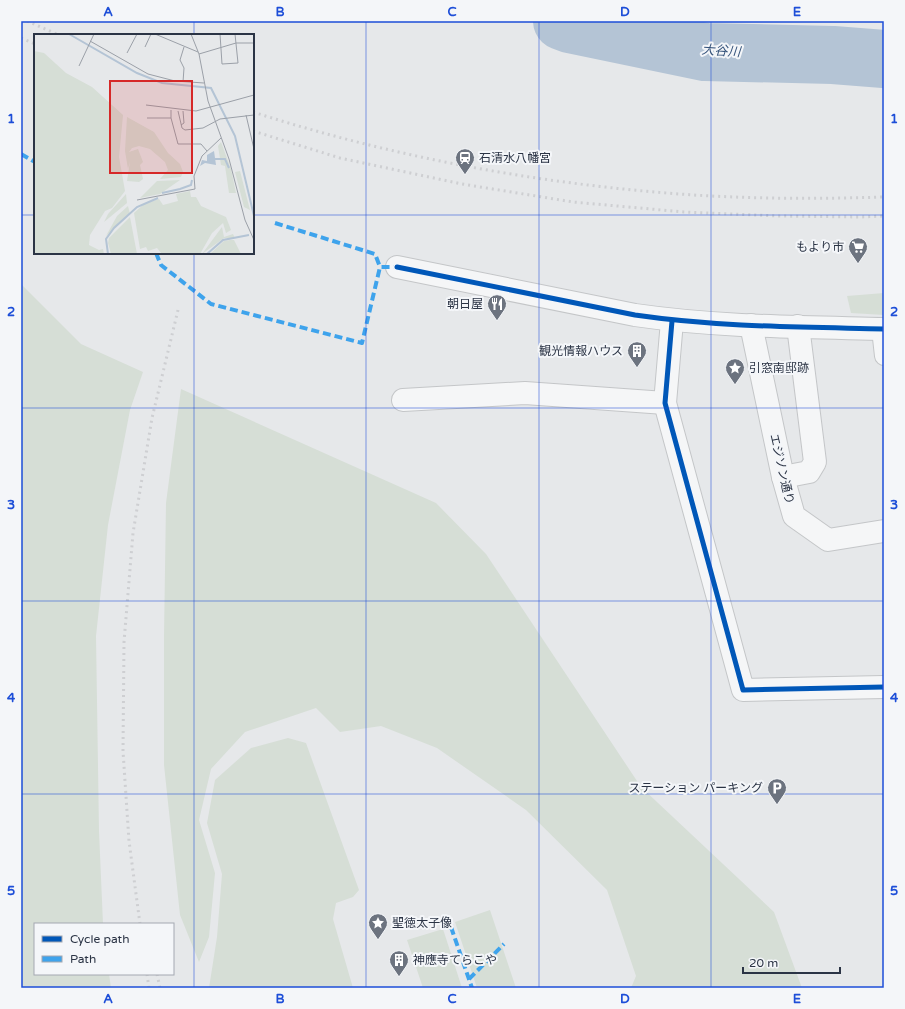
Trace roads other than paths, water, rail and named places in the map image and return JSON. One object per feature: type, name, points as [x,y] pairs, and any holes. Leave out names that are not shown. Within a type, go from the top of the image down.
[{"type":"street","points":[[397,267],[628,314],[672,321],[883,329]]},
{"type":"street","points":[[672,321],[665,403],[743,690],[884,688]]},
{"type":"street","name":"エジソン通り","points":[[751,325],[783,477],[794,516],[828,540],[884,531]]},
{"type":"street","points":[[783,477],[808,472],[815,462],[798,326]]},
{"type":"street","points":[[403,400],[525,393],[665,403]]},
{"type":"lane","points":[[883,329],[884,356]]},
{"type":"waterway","name":"大谷川","points":[[562,21],[570,24],[705,52],[833,55],[884,59]]},
{"type":"railway","points":[[27,21],[57,34]]},
{"type":"railway","points":[[21,38],[34,44]]},
{"type":"railway","points":[[254,112],[361,143],[416,156],[471,167],[582,184],[694,195],[789,198],[884,197]]},
{"type":"railway","points":[[254,131],[340,158],[462,184],[573,202],[684,212],[778,216],[884,216]]},
{"type":"railway","points":[[140,923],[129,841],[123,751],[124,642],[133,533],[152,418],[178,310]]},
{"type":"railway","points":[[147,975],[149,988]]},
{"type":"railway","points":[[157,975],[160,988]]},
{"type":"place","name":"石清水八幡宮","points":[[465,175]]},
{"type":"place","name":"もより市","points":[[858,264]]},
{"type":"place","name":"朝日屋","points":[[497,321]]},
{"type":"place","name":"観光情報ハウス","points":[[637,368]]},
{"type":"place","name":"引窓南邸跡","points":[[735,385]]},
{"type":"place","name":"ステーション パーキング","points":[[777,805]]},
{"type":"place","name":"聖徳太子像","points":[[378,940]]},
{"type":"place","name":"神應寺てらこや","points":[[399,977]]}]
